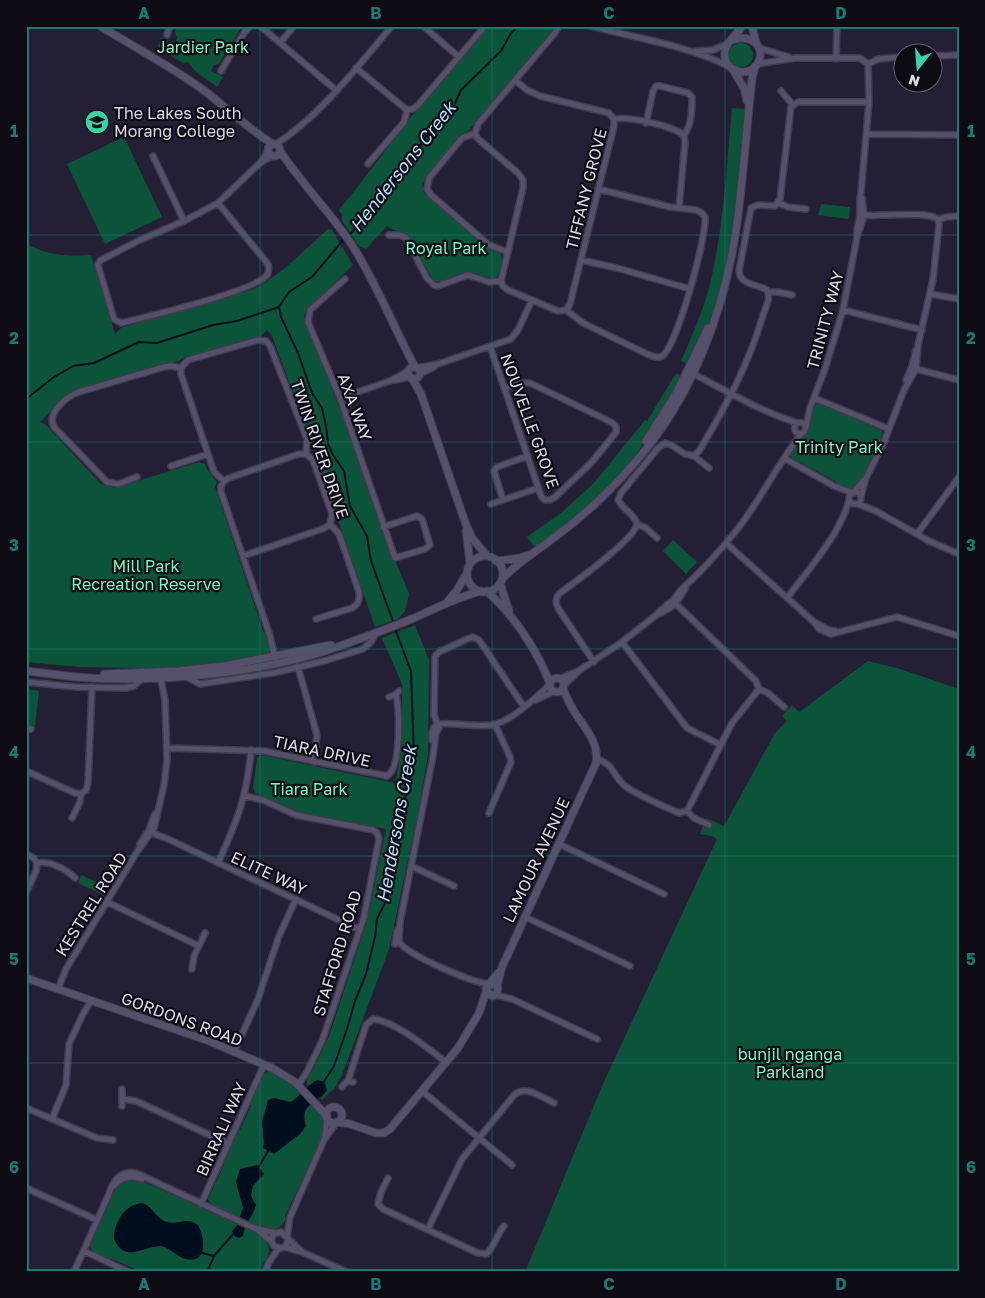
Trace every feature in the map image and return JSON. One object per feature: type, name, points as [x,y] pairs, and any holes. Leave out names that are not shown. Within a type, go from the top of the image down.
[{"type":"street","points":[[100,26],[202,89],[260,136],[316,195],[352,245],[378,288],[406,349],[472,538],[487,556],[496,561],[502,569],[501,581],[510,615]]},
{"type":"street","points":[[168,36],[170,26]]},
{"type":"street","points":[[221,71],[250,26]]},
{"type":"street","points":[[260,26],[337,91]]},
{"type":"street","points":[[280,43],[294,26]]},
{"type":"street","points":[[218,203],[268,264],[269,270],[267,275],[252,286],[162,313],[121,323],[114,319],[99,269],[98,264],[101,260],[218,203],[337,91],[392,26]]},
{"type":"street","points":[[423,26],[459,57]]},
{"type":"street","points":[[356,68],[407,110],[413,109],[486,26]]},
{"type":"street","points":[[559,26],[478,124],[475,133],[477,138],[524,180],[501,281],[508,290],[558,311],[566,310],[583,323],[647,354],[658,357],[664,355],[690,290],[705,218],[700,212],[598,189]]},
{"type":"street","points":[[590,26],[688,50],[745,72],[756,65],[795,58]]},
{"type":"street","points":[[742,26],[728,43],[724,56],[744,88],[748,108]]},
{"type":"street","points":[[26,671],[68,675],[184,676],[235,670],[356,640],[390,628],[466,595],[496,587],[510,571],[588,510],[625,473],[689,374],[721,297],[735,238],[748,108],[752,79],[760,54],[752,26]]},
{"type":"street","points":[[837,26],[838,59]]},
{"type":"street","points":[[688,50],[713,50],[740,37],[746,37],[757,46],[781,56],[795,58],[860,58],[868,64],[878,59],[892,57]]},
{"type":"street","points":[[942,56],[959,55]]},
{"type":"street","name":"TRINITY WAY","points":[[806,427],[810,408],[825,370],[844,310],[857,237],[856,226],[863,214],[859,201],[870,102],[868,64]]},
{"type":"street","name":"TIFFANY GROVE","points":[[515,80],[536,95],[609,113],[614,119],[570,304],[566,310]]},
{"type":"street","points":[[646,123],[653,91],[656,86],[691,95],[690,125],[684,134],[685,143],[679,208]]},
{"type":"street","points":[[781,91],[792,105]]},
{"type":"street","points":[[792,295],[769,292],[761,286],[742,280],[739,270],[750,208],[758,205],[775,206],[779,203],[789,115],[792,105],[798,102],[870,102]]},
{"type":"street","points":[[368,164],[404,122],[407,110]]},
{"type":"street","points":[[614,119],[624,117],[672,129],[684,134]]},
{"type":"street","points":[[475,133],[462,138],[430,178],[427,189],[431,195],[490,245],[508,252]]},
{"type":"street","points":[[867,134],[959,134]]},
{"type":"street","points":[[153,156],[184,221]]},
{"type":"street","points":[[779,203],[788,207],[806,209]]},
{"type":"street","points":[[863,214],[930,215],[938,220]]},
{"type":"street","points":[[938,220],[959,216]]},
{"type":"street","points":[[786,598],[819,555],[842,520],[861,497],[866,478],[915,367],[938,246],[938,220]]},
{"type":"street","points":[[389,235],[400,235],[406,238],[427,278],[434,285],[438,286],[468,275],[489,282],[501,281]]},
{"type":"street","points":[[581,260],[690,290]]},
{"type":"street","name":"AXA WAY","points":[[345,279],[310,310],[308,322],[340,398],[383,527],[395,558],[425,550],[429,547],[429,540],[422,518],[415,516],[383,527]]},
{"type":"street","points":[[694,456],[699,451],[732,395],[759,330],[769,298],[769,292]]},
{"type":"street","points":[[930,294],[959,299]]},
{"type":"street","points":[[340,398],[513,337],[532,300]]},
{"type":"street","points":[[844,310],[922,330]]},
{"type":"street","name":"TWIN RIVER DRIVE","points":[[137,478],[118,484],[107,482],[54,426],[51,422],[52,415],[68,398],[79,392],[164,367],[181,368],[188,360],[258,340],[266,341],[270,346],[307,439],[306,454],[313,460],[332,514],[330,524],[339,534],[358,592],[359,599],[357,605],[316,618]]},
{"type":"street","name":"NOUVELLE GROVE","points":[[490,346],[504,388],[528,456],[538,488],[542,498],[549,500],[556,497],[600,452],[615,434],[616,426],[530,383],[522,383],[504,388]]},
{"type":"street","points":[[915,367],[959,380]]},
{"type":"street","points":[[181,368],[181,374],[214,472],[224,481]]},
{"type":"street","points":[[533,701],[553,679],[580,670],[594,662],[655,616],[662,608],[675,603],[681,590],[726,543],[764,492],[790,448],[806,427],[803,423],[778,417],[689,374]]},
{"type":"street","points":[[814,398],[889,429]]},
{"type":"street","name":"TRINITY WAY","points":[[798,423],[810,408]]},
{"type":"street","points":[[778,417],[798,433],[802,433]]},
{"type":"street","points":[[790,448],[798,423]]},
{"type":"street","points":[[594,662],[558,608],[556,598],[636,530],[635,518],[618,500],[621,493],[662,444],[668,443],[686,454],[694,456],[710,468]]},
{"type":"street","points":[[171,466],[208,454]]},
{"type":"street","points":[[276,660],[270,636],[221,492],[221,486],[229,478],[299,454],[306,454]]},
{"type":"street","points":[[503,500],[494,475],[494,469],[497,466],[528,456]]},
{"type":"street","points":[[784,458],[834,486],[858,494],[876,510],[917,534],[959,554]]},
{"type":"street","points":[[917,534],[959,477]]},
{"type":"street","points":[[842,520],[853,493],[866,478]]},
{"type":"street","points":[[834,486],[852,503],[876,510]]},
{"type":"street","points":[[491,504],[538,488]]},
{"type":"street","points":[[444,604],[458,590],[470,563],[465,522]]},
{"type":"street","points":[[243,556],[325,528],[330,524]]},
{"type":"street","points":[[637,524],[646,528],[657,538]]},
{"type":"street","points":[[726,543],[814,622],[829,630],[843,630],[898,617],[959,636]]},
{"type":"street","points":[[496,561],[520,558],[535,552]]},
{"type":"street","points":[[470,563],[478,557],[487,556]]},
{"type":"street","points":[[467,573],[472,587],[484,591],[510,615],[542,663],[552,690],[559,689]]},
{"type":"street","points":[[675,603],[756,681],[759,689],[768,693],[784,707]]},
{"type":"street","points":[[184,676],[197,683],[206,684],[254,677],[363,649],[371,642],[376,633]]},
{"type":"street","points":[[524,707],[481,642],[476,638],[467,639],[439,652],[435,656],[434,715],[438,727],[397,943],[412,953],[597,1038]]},
{"type":"street","points":[[622,642],[687,728],[721,745]]},
{"type":"street","points":[[164,676],[276,660]]},
{"type":"street","points":[[542,663],[562,682],[559,689]]},
{"type":"street","points":[[298,667],[317,735],[314,762]]},
{"type":"street","points":[[438,727],[494,724],[505,720],[533,701],[559,689],[580,670]]},
{"type":"street","points":[[26,682],[131,688],[138,684],[144,676]]},
{"type":"street","name":"KESTREL ROAD","points":[[56,989],[66,969],[151,831],[165,779],[168,748],[164,676]]},
{"type":"street","points":[[72,818],[80,802],[81,794],[86,790],[88,782],[92,687]]},
{"type":"street","points":[[559,689],[594,742],[596,761],[607,763],[623,784],[632,790],[679,812],[687,811]]},
{"type":"street","points":[[687,811],[735,718],[759,689]]},
{"type":"street","name":"TIARA DRIVE","points":[[168,748],[269,752],[378,775],[390,774],[397,751],[398,693],[388,697]]},
{"type":"street","points":[[489,813],[510,762],[510,757],[494,724]]},
{"type":"street","points":[[218,863],[239,818],[245,796],[251,750]]},
{"type":"street","name":"LAMOUR AVENUE","points":[[336,1123],[376,1133],[387,1131],[464,1039],[502,968],[596,761]]},
{"type":"street","points":[[26,771],[70,792],[81,794]]},
{"type":"street","name":"STAFFORD ROAD","points":[[245,796],[263,800],[296,815],[370,830],[377,833],[379,843],[366,911],[360,930],[325,1034],[310,1067],[298,1085]]},
{"type":"street","points":[[687,811],[694,818],[709,825]]},
{"type":"street","name":"ELITE WAY","points":[[151,831],[360,930]]},
{"type":"street","points":[[559,844],[664,894]]},
{"type":"street","points":[[26,854],[34,858],[37,863],[36,871],[26,893]]},
{"type":"street","points":[[37,863],[48,863],[66,871],[74,878]]},
{"type":"street","points":[[411,866],[454,886]]},
{"type":"street","points":[[234,1052],[258,999],[279,936],[296,899]]},
{"type":"street","points":[[107,902],[199,946]]},
{"type":"street","points":[[525,917],[630,966]]},
{"type":"street","points":[[192,969],[194,956],[205,933]]},
{"type":"street","name":"GORDONS ROAD","points":[[26,978],[234,1052],[282,1073],[298,1085],[327,1117]]},
{"type":"street","points":[[52,1119],[66,1085],[69,1044],[89,1000]]},
{"type":"street","points":[[342,1087],[344,1083],[351,1081],[366,1025],[373,1020],[381,1021],[414,1037],[446,1062]]},
{"type":"street","name":"BIRRALI WAY","points":[[201,1204],[264,1065]]},
{"type":"street","points":[[122,1089],[122,1106]]},
{"type":"street","points":[[422,1090],[512,1165]]},
{"type":"street","points":[[428,1229],[456,1168],[479,1137],[518,1092],[526,1091],[554,1103]]},
{"type":"street","points":[[122,1099],[136,1101],[228,1144]]},
{"type":"street","name":"GORDONS ROAD","points":[[317,1104],[331,1108]]},
{"type":"street","points":[[26,1108],[102,1143],[113,1140]]},
{"type":"street","points":[[324,1140],[328,1111],[331,1108],[336,1108],[361,1128]]},
{"type":"street","points":[[265,1272],[269,1262],[272,1236],[290,1217],[324,1140],[342,1118],[342,1113]]},
{"type":"street","points":[[327,1117],[331,1122],[336,1123]]},
{"type":"street","points":[[74,1272],[108,1197],[117,1183],[123,1178],[134,1177],[150,1180],[248,1225],[271,1243],[282,1248],[302,1252],[347,1272]]},
{"type":"street","points":[[388,1178],[379,1198],[380,1207],[483,1254],[489,1252],[497,1234],[504,1226]]},
{"type":"street","points":[[26,1197],[28,1189],[97,1220]]},
{"type":"street","points":[[269,1262],[287,1244],[290,1217]]},
{"type":"street","points":[[254,1228],[284,1233],[302,1252]]},
{"type":"street","points":[[84,1251],[129,1272]]},
{"type":"green space","name":"Jardier Park","points":[[176,26],[242,26],[219,64],[214,65],[211,71],[223,77],[217,87],[196,72],[188,62],[183,63],[158,48],[161,37],[175,46],[177,37],[175,33]]},
{"type":"green space","name":"Royal Park","points":[[489,26],[556,26],[469,130],[462,134],[422,185],[424,193],[487,248],[501,254],[502,264],[499,274],[492,278],[472,272],[464,272],[443,280],[434,281],[406,234],[387,226],[366,249],[359,246],[342,221],[342,215],[339,210],[411,116]]},
{"type":"green space","points":[[741,43],[749,47],[753,55],[749,63],[741,67],[733,63],[729,55],[733,47]]},
{"type":"green space","points":[[732,108],[746,109],[732,238],[717,302],[689,365],[681,361],[703,308],[712,275],[727,171]]},
{"type":"green space","points":[[124,137],[162,217],[105,244],[67,164]]},
{"type":"green space","points":[[821,204],[850,207],[849,219],[818,215]]},
{"type":"green space","name":"Mill Park Recreation Reserve","points":[[328,229],[332,230],[353,265],[307,309],[304,316],[342,415],[391,557],[396,562],[409,594],[405,611],[398,619],[375,627],[309,435],[272,336],[267,330],[261,336],[183,358],[177,362],[167,363],[78,389],[70,393],[40,422],[46,425],[101,484],[115,488],[199,462],[205,464],[217,482],[215,487],[263,631],[268,638],[269,654],[238,662],[157,670],[80,667],[26,662],[26,244],[42,251],[58,254],[74,256],[91,255],[115,334],[121,328],[254,289],[283,269]]},
{"type":"green space","points":[[676,373],[683,377],[649,435],[626,467],[590,505],[536,549],[527,537],[562,512],[594,483],[645,420],[647,421]]},
{"type":"green space","name":"Trinity Park","points":[[817,404],[823,404],[882,431],[879,444],[871,462],[852,490],[837,485],[835,481],[800,462],[794,461],[791,456],[801,437],[807,432],[811,412]]},
{"type":"green space","points":[[673,540],[697,562],[686,574],[663,551]]},
{"type":"green space","name":"Tiara Park","points":[[415,625],[429,660],[428,754],[418,813],[389,949],[342,1075],[334,1089],[322,1100],[307,1085],[307,1080],[329,1036],[367,921],[386,829],[300,812],[255,793],[253,787],[257,758],[261,755],[395,783],[402,749],[402,684],[382,638]]},
{"type":"green space","name":"bunjil nganga Parkland","points":[[868,661],[897,668],[959,689],[959,1272],[525,1272],[602,1086],[717,839],[700,834],[706,818],[724,826],[775,733],[787,721],[782,716],[792,705],[799,712]]},
{"type":"green space","points":[[26,689],[39,691],[35,726],[26,725]]},
{"type":"green space","points":[[81,875],[108,887],[103,895],[78,883]]},
{"type":"green space","points":[[269,1071],[294,1085],[300,1096],[321,1113],[324,1122],[322,1138],[285,1216],[286,1219],[280,1227],[272,1230],[265,1229],[212,1205],[208,1199],[238,1130],[240,1130],[251,1106],[250,1102],[263,1074]]},
{"type":"green space","points":[[130,1179],[140,1180],[259,1234],[268,1246],[267,1260],[259,1272],[142,1272],[93,1252],[90,1246],[91,1242],[116,1188],[121,1182]]},
{"type":"water","points":[[318,1080],[324,1082],[327,1090],[321,1098],[319,1097],[306,1109],[304,1116],[306,1126],[300,1134],[274,1154],[263,1148],[262,1122],[268,1100],[274,1098],[291,1102]]},
{"type":"water","points":[[257,1165],[264,1174],[253,1186],[251,1196],[256,1205],[245,1227],[243,1236],[239,1238],[234,1236],[232,1231],[237,1225],[243,1208],[236,1182],[240,1169]]},
{"type":"water","points":[[142,1203],[167,1222],[190,1221],[198,1225],[203,1242],[201,1254],[193,1259],[186,1259],[161,1246],[135,1252],[123,1251],[114,1239],[116,1226],[125,1211],[136,1204]]},
{"type":"waterway","name":"Hendersons Creek","points":[[349,235],[354,230],[362,214],[387,193],[401,168],[413,156],[431,126],[445,119],[452,110],[461,90],[501,51],[511,33],[519,26]]},
{"type":"waterway","name":"Hendersons Creek","points":[[345,238],[312,277],[289,292],[279,307],[281,317],[298,353],[312,393],[322,408],[328,444],[344,471],[350,506],[367,536],[371,561],[394,624]]},
{"type":"waterway","points":[[26,399],[54,377],[73,366],[94,363],[139,342],[157,343],[213,325],[237,321],[279,307]]},
{"type":"waterway","name":"Hendersons Creek","points":[[323,1083],[334,1066],[355,1001],[366,974],[375,937],[377,919],[387,899],[394,858],[394,845],[412,771],[414,755],[411,671],[395,629]]},
{"type":"waterway","name":"Hendersons Creek","points":[[258,1168],[268,1151]]},
{"type":"waterway","name":"Hendersons Creek","points":[[207,1272],[214,1256],[234,1233]]},
{"type":"waterway","points":[[202,1253],[214,1256]]},
{"type":"place","name":"The Lakes South Morang College","points":[[97,122]]}]
